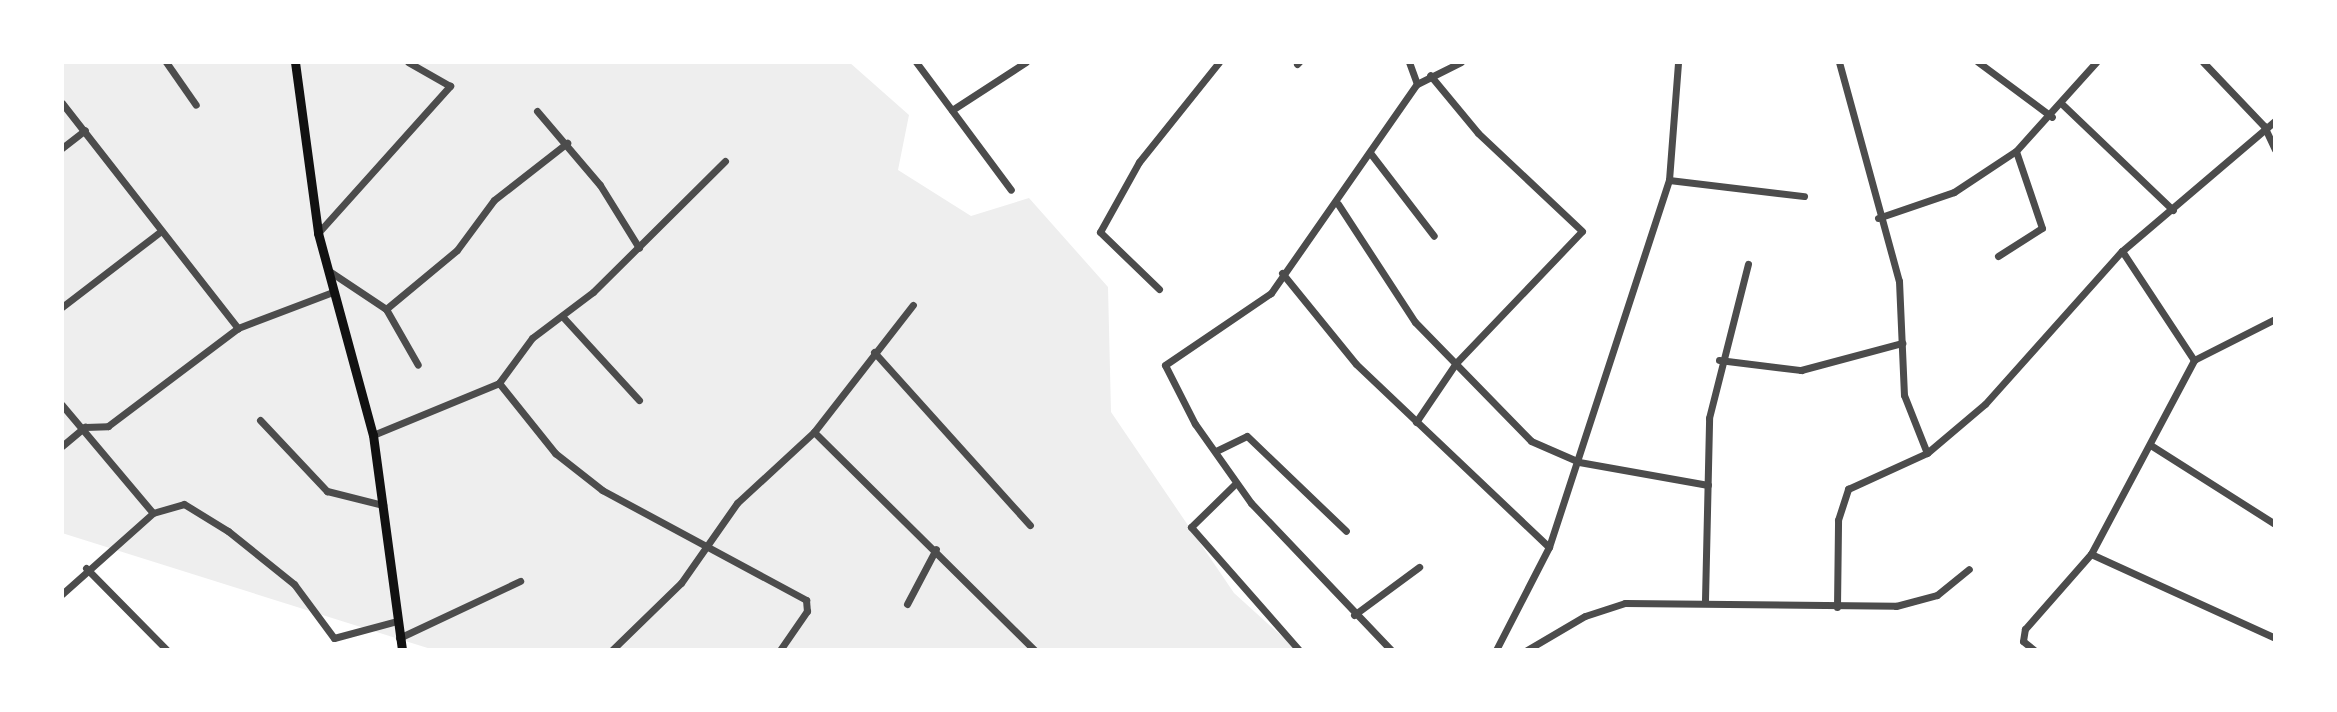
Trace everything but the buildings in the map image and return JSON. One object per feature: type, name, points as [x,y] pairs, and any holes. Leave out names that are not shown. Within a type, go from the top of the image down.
[{"type":"main road","points":[[295,62],[318,233],[373,435],[383,505],[393,622],[402,650]]},
{"type":"street","points":[[166,62],[196,105]]},
{"type":"street","points":[[318,233],[450,86],[408,62]]},
{"type":"street","points":[[952,110],[1026,62]]},
{"type":"street","points":[[1159,289],[1100,232],[1139,162],[1219,62]]},
{"type":"street","points":[[1409,62],[1417,84]]},
{"type":"street","points":[[1391,650],[1354,615],[1236,483],[1165,365],[1271,293],[1281,271],[1338,204],[1417,84],[1461,62]]},
{"type":"street","points":[[1496,650],[1549,547],[1669,180],[1678,62]]},
{"type":"street","points":[[1839,62],[1878,218],[1899,281],[1904,395],[1927,453]]},
{"type":"street","points":[[1978,62],[2052,117]]},
{"type":"street","points":[[1878,218],[1954,192],[2016,151],[2063,105],[2096,62]]},
{"type":"street","points":[[2203,62],[2264,126],[2275,150]]},
{"type":"street","points":[[921,64],[1011,190]]},
{"type":"street","points":[[1416,422],[1456,363],[1582,231],[1478,133],[1430,75]]},
{"type":"street","points":[[62,103],[238,328]]},
{"type":"street","points":[[2063,105],[2173,210]]},
{"type":"street","points":[[537,111],[567,143],[639,248]]},
{"type":"street","points":[[1837,607],[1842,497],[1927,453],[1999,390],[2122,251],[2173,210],[2264,126],[2275,121]]},
{"type":"street","points":[[62,148],[85,130]]},
{"type":"street","points":[[386,309],[457,250],[494,200],[567,143]]},
{"type":"street","points":[[1998,256],[2042,228],[2016,151]]},
{"type":"street","points":[[1371,154],[1434,236]]},
{"type":"street","points":[[373,435],[499,383],[532,338],[562,316],[639,248],[725,161]]},
{"type":"street","points":[[1669,180],[1804,196]]},
{"type":"street","points":[[1338,204],[1402,305],[1531,441],[1579,462],[1708,485]]},
{"type":"street","points":[[62,307],[161,231]]},
{"type":"street","points":[[2122,251],[2194,360]]},
{"type":"street","points":[[1705,600],[1708,485],[1719,360],[1748,264]]},
{"type":"street","points":[[329,271],[386,309],[418,365]]},
{"type":"street","points":[[1281,271],[1348,355],[1549,547]]},
{"type":"street","points":[[62,446],[85,427],[108,426],[238,328],[333,292]]},
{"type":"street","points":[[612,650],[681,583],[737,503],[814,432],[913,305]]},
{"type":"street","points":[[562,316],[639,400]]},
{"type":"street","points":[[2034,650],[2023,641],[2025,629],[2091,554],[2152,446],[2194,360],[2275,319]]},
{"type":"street","points":[[1719,360],[1801,370],[1902,343]]},
{"type":"street","points":[[874,352],[1030,525]]},
{"type":"street","points":[[499,383],[555,453],[602,490],[704,549],[740,560],[806,600],[807,611],[780,650]]},
{"type":"street","points":[[62,405],[85,427],[153,513]]},
{"type":"street","points":[[260,420],[327,491],[383,505]]},
{"type":"street","points":[[814,432],[936,549],[1034,650]]},
{"type":"street","points":[[1216,451],[1247,436],[1346,531]]},
{"type":"street","points":[[2152,446],[2275,524]]},
{"type":"street","points":[[1236,483],[1191,527],[1299,650]]},
{"type":"street","points":[[62,594],[86,568],[153,513],[184,504],[228,531],[294,584],[334,638],[393,622]]},
{"type":"street","points":[[907,604],[936,549]]},
{"type":"street","points":[[2091,554],[2275,638]]},
{"type":"street","points":[[1354,615],[1419,567]]},
{"type":"street","points":[[86,568],[167,650]]},
{"type":"street","points":[[1527,650],[1611,606],[1705,600],[1837,607],[1920,600],[1969,569]]},
{"type":"street","points":[[399,638],[520,581]]},
{"type":"shaded area","points":[[62,62],[849,62],[909,115],[898,170],[971,216],[1029,198],[1108,287],[1111,412],[1234,593],[1297,650],[434,650],[62,533]]}]
